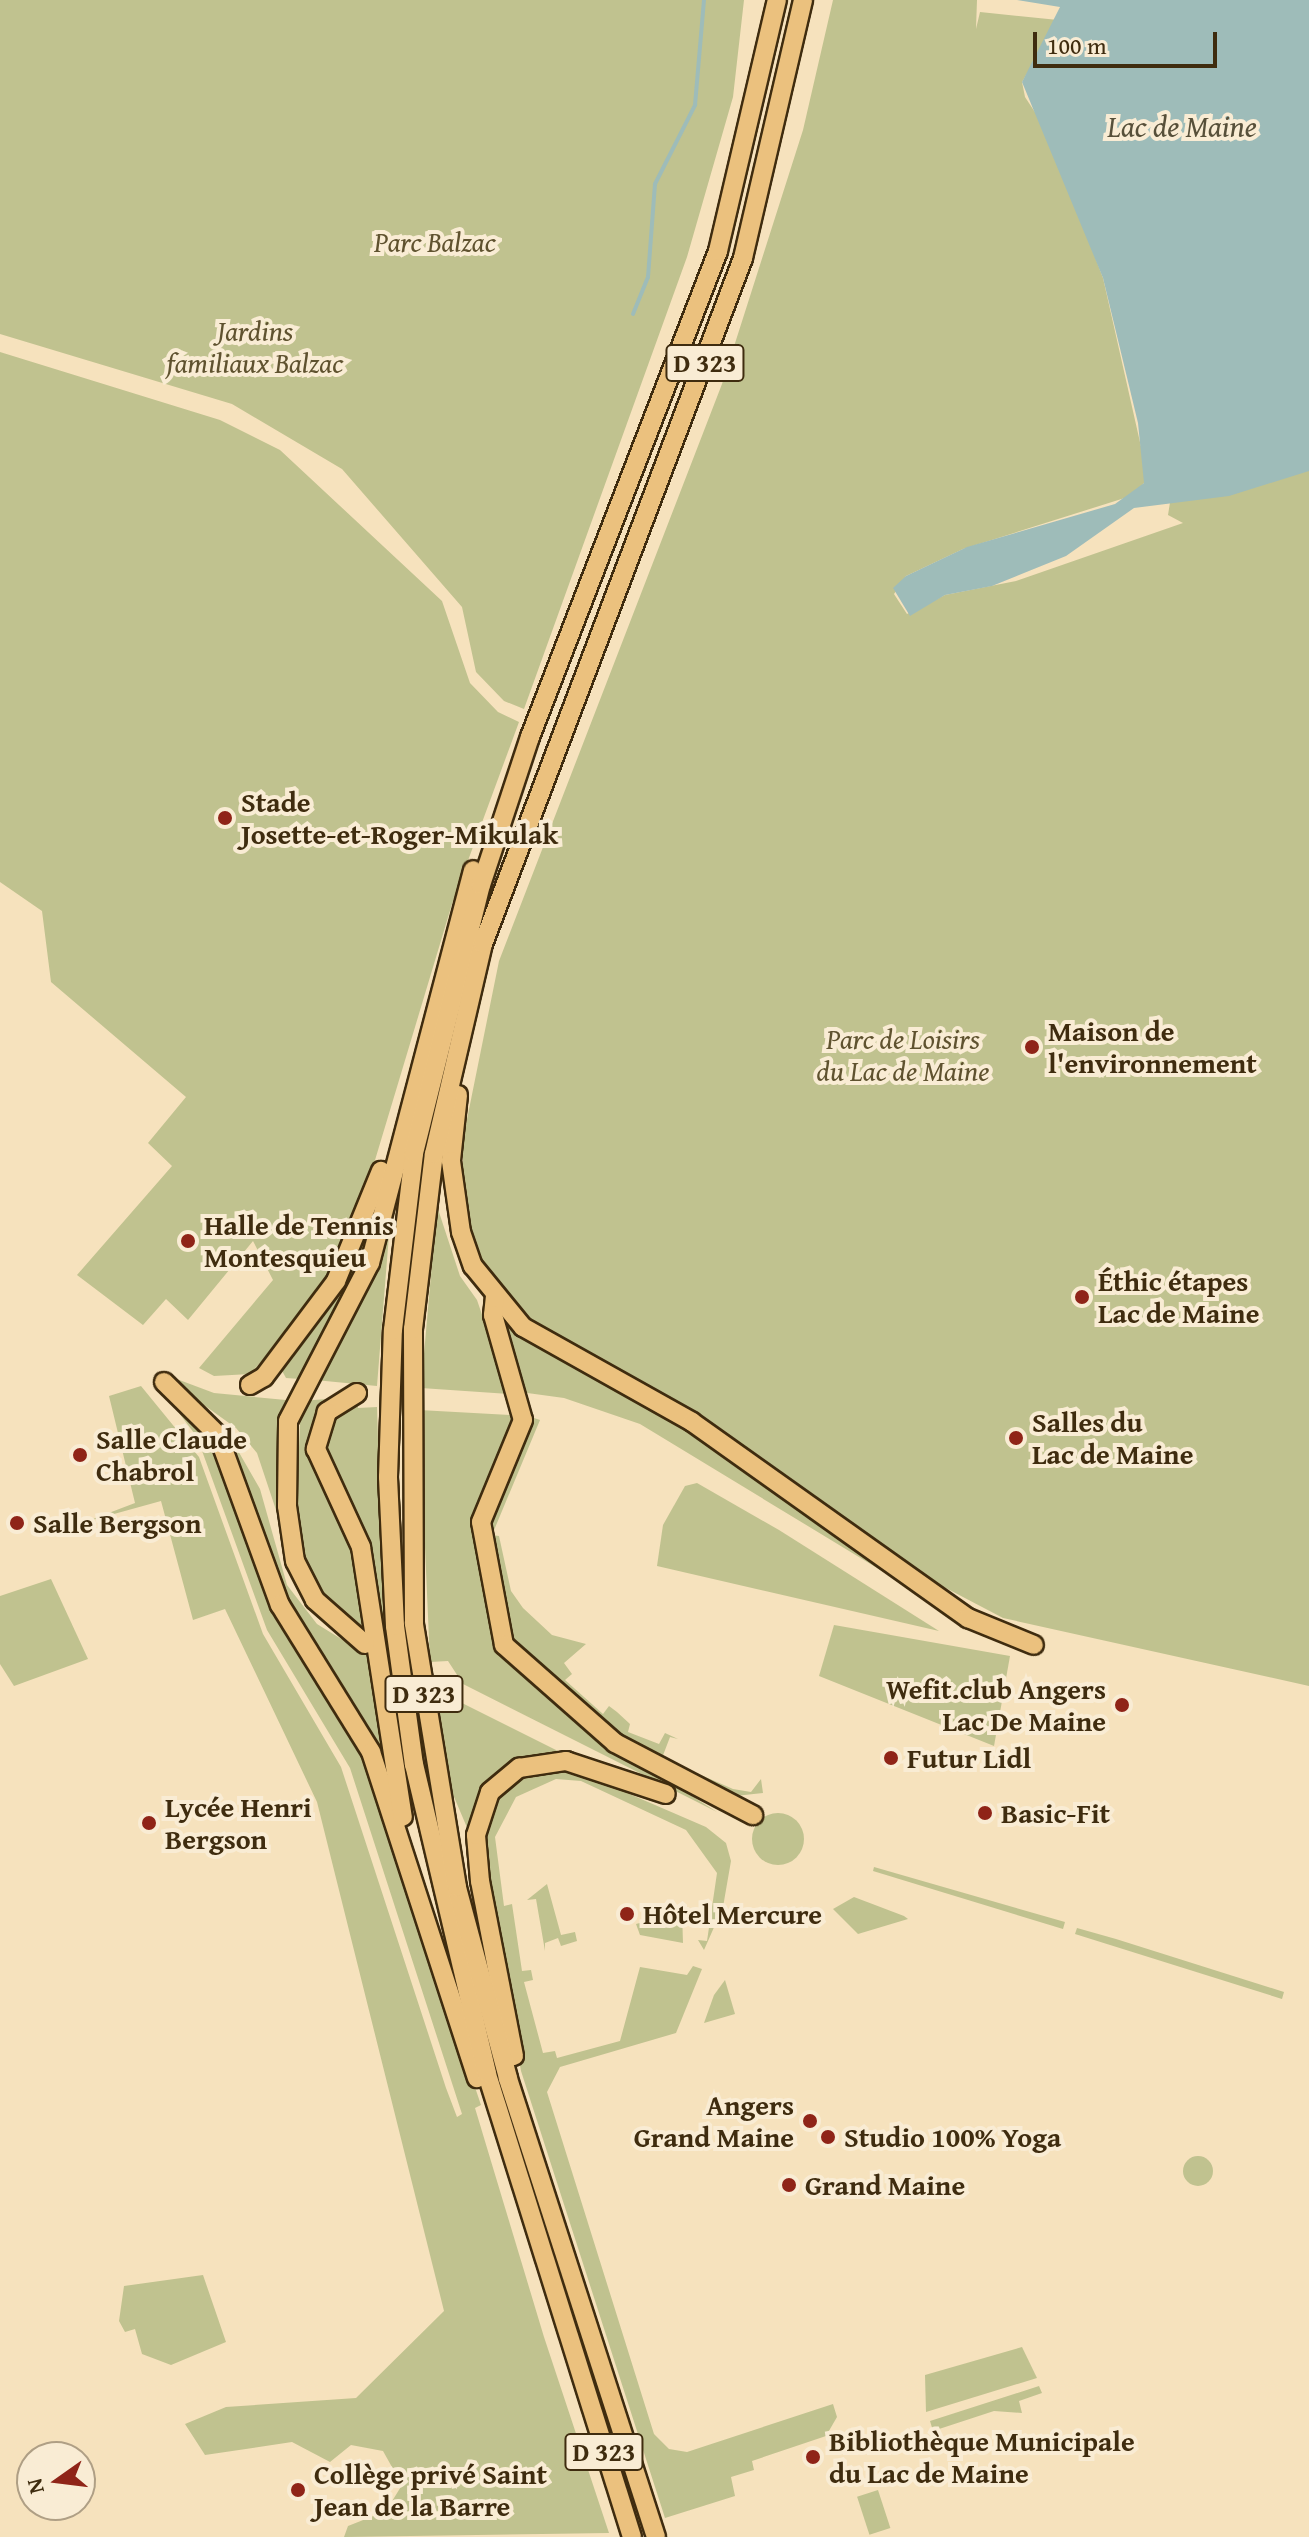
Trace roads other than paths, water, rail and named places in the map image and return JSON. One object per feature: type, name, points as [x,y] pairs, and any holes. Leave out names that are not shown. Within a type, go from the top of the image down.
[{"type":"highway","name":"D 323","points":[[632,2537],[501,2120],[414,1765],[395,1626],[388,1477],[393,1330],[414,1153],[458,963],[530,737],[718,251],[777,0]]},
{"type":"highway","name":"D 323","points":[[656,2537],[481,1981],[436,1777],[414,1623],[409,1475],[413,1329],[434,1154],[475,972],[554,746],[743,258],[803,0]]},
{"type":"highway","points":[[250,1385],[323,1300],[364,1224],[487,834],[518,770]]},
{"type":"highway","points":[[522,832],[465,1052],[451,1161],[461,1232],[495,1296],[523,1327],[692,1422],[968,1618],[1034,1645]]},
{"type":"highway","points":[[365,1644],[311,1595],[295,1561],[287,1429],[295,1397],[370,1263],[445,961]]},
{"type":"highway","points":[[495,1296],[493,1315],[523,1420],[481,1522],[504,1645],[615,1743],[753,1815]]},
{"type":"highway","points":[[164,1382],[230,1457],[280,1605],[379,1772],[482,2094],[501,2120]]},
{"type":"highway","points":[[357,1393],[327,1412],[316,1449],[361,1547],[420,1908]]},
{"type":"highway","points":[[544,2187],[480,1881],[480,1811],[504,1779],[540,1761],[566,1761],[666,1794]]},
{"type":"highway","points":[[576,2366],[624,2537]]},
{"type":"water","name":"Lac de Maine","points":[[1017,0],[1309,0],[1309,471],[1229,496],[1134,508],[1066,556],[992,586],[945,595],[910,616],[893,588],[906,576],[967,547],[1115,504],[1144,483],[1138,423],[1103,278],[1022,82],[1060,7]]},
{"type":"waterway","points":[[633,314],[648,277],[655,184],[695,105],[704,0]]},
{"type":"place","name":"Stade Josette-et-Roger-Mikulak","points":[[225,818]]},
{"type":"place","name":"Maison de l'environnement","points":[[1032,1047]]},
{"type":"place","name":"Halle de Tennis Montesquieu","points":[[188,1241]]},
{"type":"place","name":"Éthic étapes Lac de Maine","points":[[1082,1297]]},
{"type":"place","name":"Salles du Lac de Maine","points":[[1016,1438]]},
{"type":"place","name":"Salle Claude Chabrol","points":[[80,1455]]},
{"type":"place","name":"Salle Bergson","points":[[17,1523]]},
{"type":"place","name":"Wefit.club Angers Lac De Maine","points":[[1122,1705]]},
{"type":"place","name":"Futur Lidl","points":[[891,1758]]},
{"type":"place","name":"Basic-Fit","points":[[985,1813]]},
{"type":"place","name":"Lycée Henri Bergson","points":[[149,1823]]},
{"type":"place","name":"Hôtel Mercure","points":[[627,1914]]},
{"type":"place","name":"Angers Grand Maine","points":[[810,2121]]},
{"type":"place","name":"Studio 100% Yoga","points":[[828,2137]]},
{"type":"place","name":"Grand Maine","points":[[789,2185]]},
{"type":"place","name":"Bibliothèque Municipale du Lac de Maine","points":[[813,2457]]},
{"type":"place","name":"Collège privé Saint Jean de la Barre","points":[[298,2490]]},
{"type":"park label","name":"Parc Balzac","points":[[435,242]]},
{"type":"park label","name":"Jardins familiaux Balzac","points":[[255,347]]},
{"type":"park label","name":"Parc de Loisirs du Lac de Maine","points":[[903,1055]]}]
